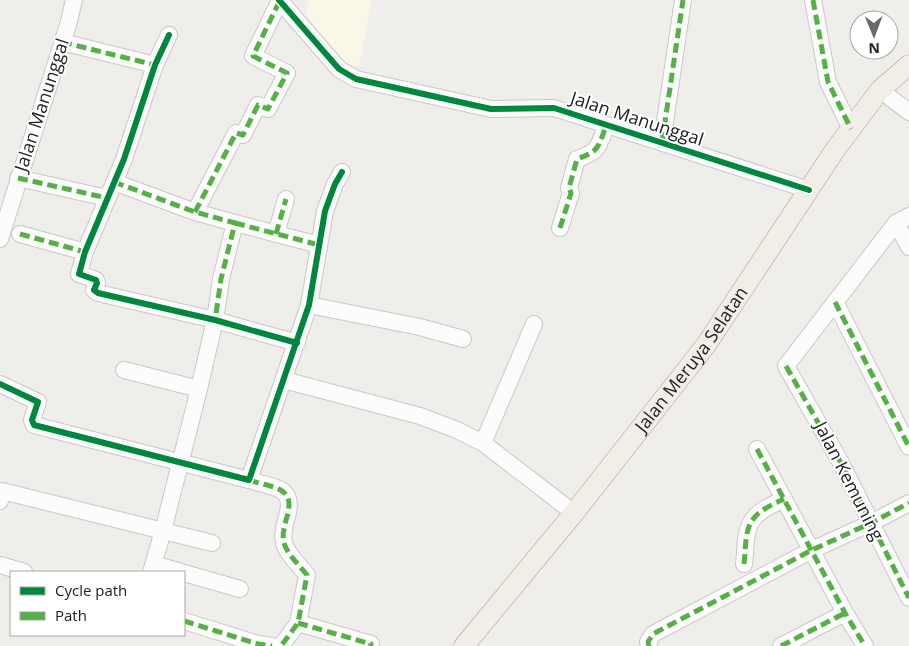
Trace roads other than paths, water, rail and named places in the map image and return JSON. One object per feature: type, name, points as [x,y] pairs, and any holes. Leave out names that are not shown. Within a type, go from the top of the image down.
[{"type":"main road","name":"Jalan Meruya Selatan","points":[[466,645],[574,513],[706,345],[851,129],[880,90],[909,65]]},
{"type":"street","name":"Jalan Manunggal","points":[[0,239],[74,0]]},
{"type":"street","name":"Jalan Manunggal","points":[[279,0],[339,69],[356,79],[491,109],[554,108],[809,190]]},
{"type":"street","points":[[195,212],[236,133],[244,136],[258,105],[268,109],[287,73],[253,56],[279,0]]},
{"type":"street","points":[[662,142],[683,0]]},
{"type":"street","points":[[813,0],[828,82],[851,129]]},
{"type":"street","points":[[169,35],[155,65],[124,159],[85,252],[79,274],[96,280],[97,283],[94,290],[98,293],[215,320],[297,343]]},
{"type":"street","points":[[62,42],[155,65]]},
{"type":"street","points":[[880,90],[909,112]]},
{"type":"street","points":[[560,228],[571,193],[569,188],[577,159],[592,153],[597,148],[606,126]]},
{"type":"street","points":[[249,480],[309,305],[325,212],[335,184],[342,172]]},
{"type":"street","points":[[18,178],[107,198]]},
{"type":"street","points":[[114,182],[195,212],[319,245]]},
{"type":"street","points":[[276,234],[286,199]]},
{"type":"street","points":[[903,220],[909,247]]},
{"type":"street","points":[[903,220],[835,302],[909,447]]},
{"type":"street","points":[[171,571],[152,568],[199,389],[215,320],[221,279],[235,224]]},
{"type":"street","points":[[20,234],[85,252]]},
{"type":"street","name":"Jalan Kemuning","points":[[835,302],[786,366],[832,447],[909,598]]},
{"type":"street","points":[[309,305],[420,327],[463,338]]},
{"type":"street","points":[[483,443],[534,324]]},
{"type":"street","points":[[124,370],[199,389]]},
{"type":"street","points":[[284,380],[420,416],[456,430],[483,443],[574,513]]},
{"type":"street","points":[[0,384],[38,402],[32,420],[34,425],[249,480],[282,490],[288,495],[290,501],[283,536],[284,546],[307,575],[298,623],[280,646]]},
{"type":"street","points":[[757,449],[845,613],[865,646]]},
{"type":"street","points":[[0,501],[2,491],[212,543]]},
{"type":"street","points":[[744,564],[748,530],[753,518],[784,499]]},
{"type":"street","points":[[649,646],[648,642],[653,634],[812,550],[909,503]]},
{"type":"street","points":[[0,565],[21,571]]},
{"type":"street","points":[[185,574],[240,589]]},
{"type":"street","points":[[780,646],[845,613]]},
{"type":"street","points":[[185,621],[258,644],[272,646]]},
{"type":"street","points":[[298,623],[371,644],[370,646]]}]
